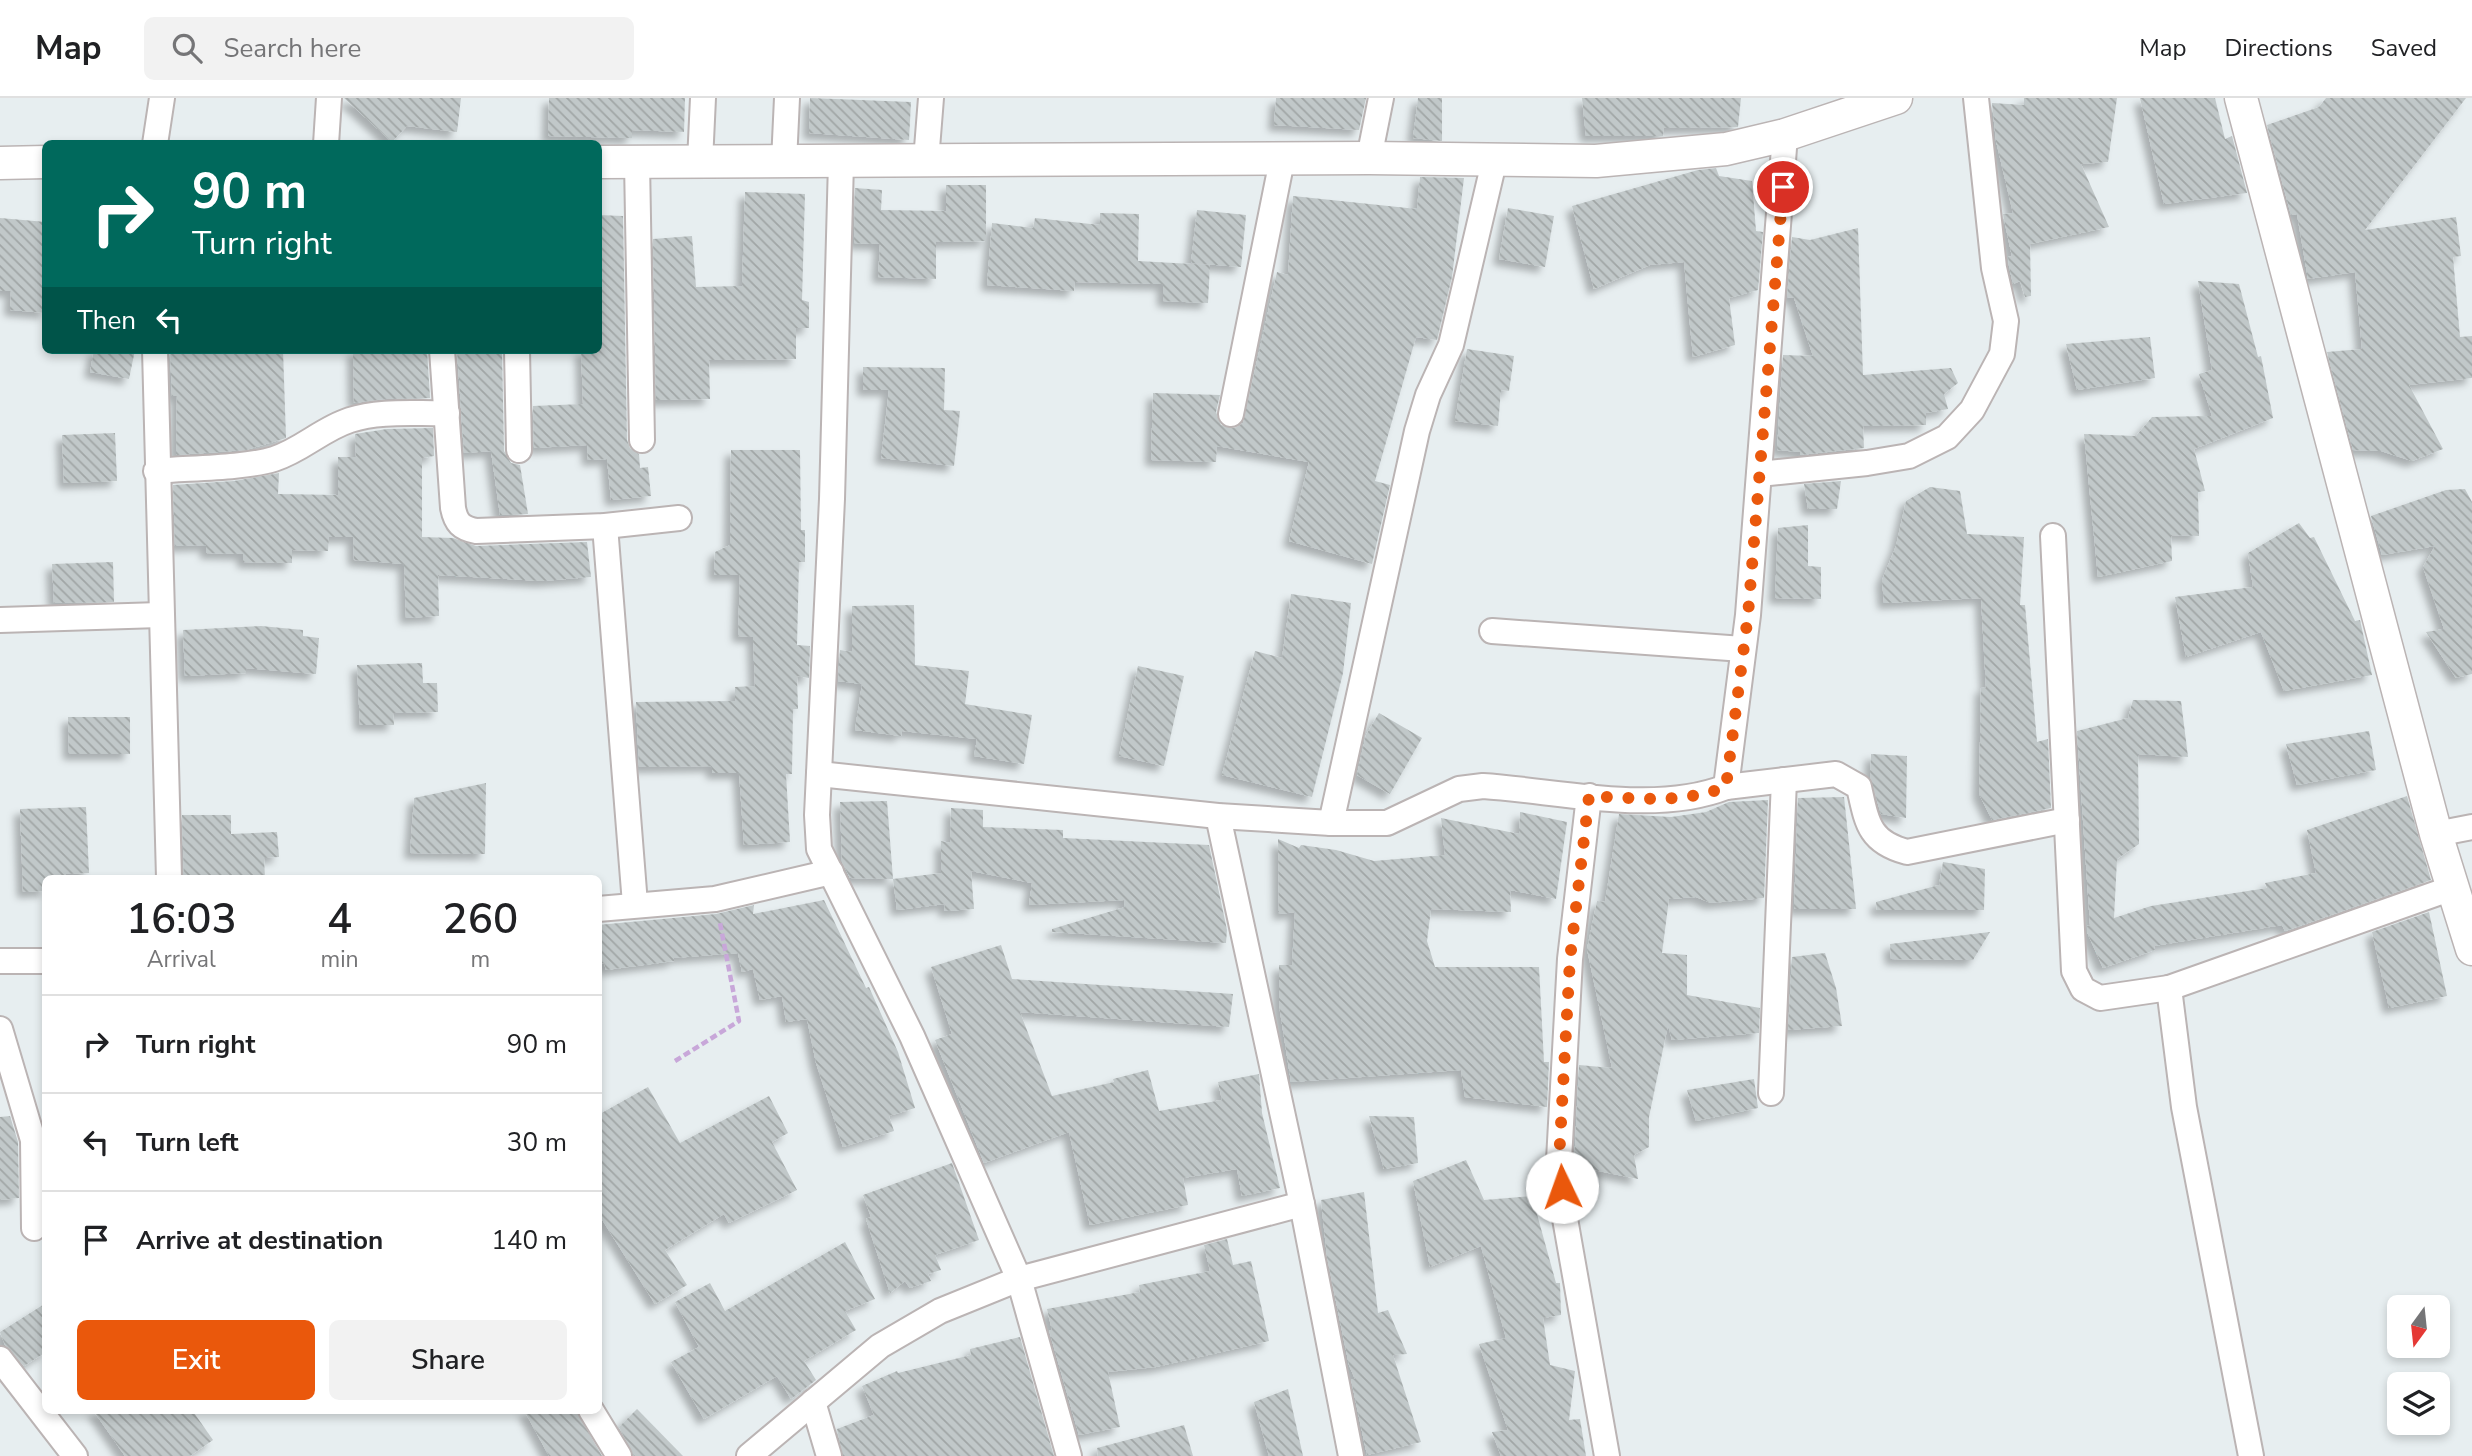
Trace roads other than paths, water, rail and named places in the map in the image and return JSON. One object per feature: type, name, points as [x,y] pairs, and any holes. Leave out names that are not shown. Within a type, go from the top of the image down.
[{"type":"street","points":[[156,140],[162,98]]},
{"type":"street","points":[[326,140],[329,98]]},
{"type":"street","points":[[700,162],[703,98]]},
{"type":"street","points":[[784,162],[787,98]]},
{"type":"street","points":[[926,161],[931,98]]},
{"type":"street","points":[[1369,158],[1381,98]]},
{"type":"street","points":[[602,162],[1369,158],[1596,162],[1726,149],[1785,135],[1896,98]]},
{"type":"street","points":[[1759,474],[1909,456],[1947,437],[1972,410],[2002,354],[2006,321],[1994,268],[1976,98]]},
{"type":"street","points":[[2241,98],[2436,834],[2472,949]]},
{"type":"street","points":[[1726,787],[1743,649],[1759,474],[1785,135]]},
{"type":"street","points":[[1231,414],[1282,160]]},
{"type":"street","points":[[0,163],[42,162]]},
{"type":"street","points":[[637,162],[642,440]]},
{"type":"street","points":[[841,162],[832,499],[819,774],[819,849],[912,1036],[1019,1279],[1069,1456]]},
{"type":"street","points":[[1331,823],[1417,430],[1428,395],[1451,345],[1494,162]]},
{"type":"street","points":[[155,354],[156,471],[169,875]]},
{"type":"street","points":[[442,354],[455,520],[464,528],[605,526],[679,518]]},
{"type":"street","points":[[517,354],[519,450]]},
{"type":"street","points":[[156,471],[271,460],[303,448],[323,432],[351,419],[379,414],[447,413]]},
{"type":"street","points":[[605,526],[635,904]]},
{"type":"street","points":[[2053,536],[2074,971],[2083,989],[2100,998],[2169,988],[2452,888]]},
{"type":"street","points":[[0,620],[160,615]]},
{"type":"street","points":[[1492,631],[1743,649]]},
{"type":"street","points":[[819,774],[1218,816],[1331,823],[1387,823],[1459,789],[1483,786],[1589,796],[1681,798],[1703,796],[1726,787],[1836,774],[1859,787],[1873,835],[1888,847],[1907,852],[2067,820]]},
{"type":"street","points":[[1771,1093],[1784,780]]},
{"type":"street","points":[[1589,796],[1570,959],[1559,1160],[1564,1213],[1607,1456]]},
{"type":"street","points":[[1218,816],[1301,1204],[1351,1456]]},
{"type":"street","points":[[2436,834],[2472,827]]},
{"type":"street","points":[[602,908],[715,899],[831,872]]},
{"type":"street","points":[[0,961],[42,961]]},
{"type":"street","points":[[2169,988],[2184,1107],[2251,1456]]},
{"type":"street","points":[[0,1029],[33,1140],[34,1228]]},
{"type":"street","points":[[749,1456],[880,1346],[940,1311],[1019,1279],[1301,1204]]},
{"type":"street","points":[[0,1359],[42,1413]]},
{"type":"street","points":[[813,1402],[829,1456]]},
{"type":"street","points":[[43,1414],[75,1456]]},
{"type":"street","points":[[593,1414],[619,1456]]}]
